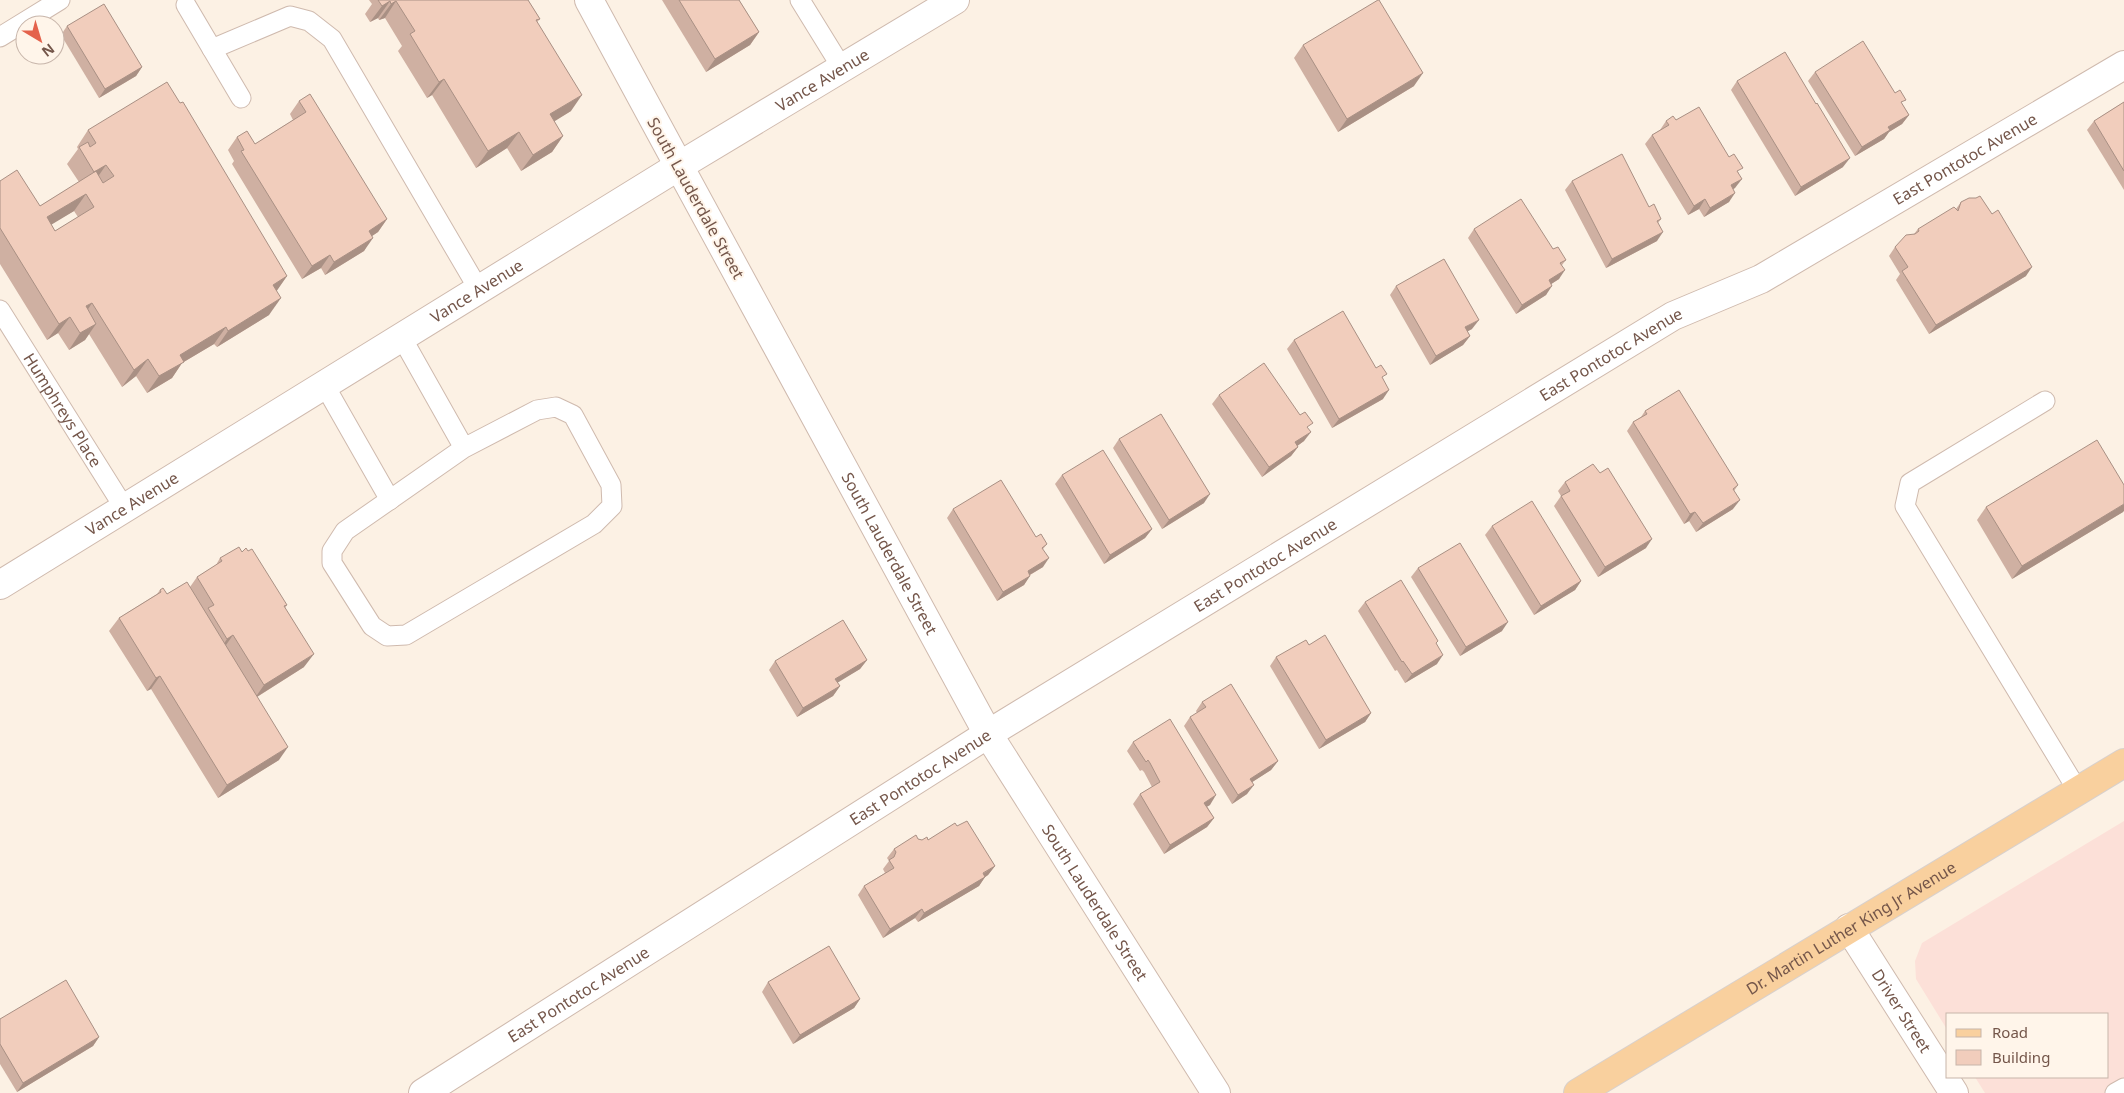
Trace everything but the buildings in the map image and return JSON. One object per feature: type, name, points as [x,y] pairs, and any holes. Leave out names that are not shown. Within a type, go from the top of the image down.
[{"type":"main road","name":"Dr. Martin Luther King Jr Avenue","points":[[1578,1093],[2124,763]]},
{"type":"street","name":"South Lauderdale Street","points":[[588,0],[988,734],[1216,1093]]},
{"type":"street","name":"Vance Avenue","points":[[0,585],[679,166],[955,0]]},
{"type":"street","name":"East Pontotoc Avenue","points":[[423,1093],[988,734],[1673,316],[1761,279],[2124,64]]},
{"type":"street","name":"Driver Street","points":[[1849,928],[1954,1093]]},
{"type":"lane","points":[[0,36],[60,0]]},
{"type":"lane","points":[[800,0],[842,68]]},
{"type":"lane","points":[[186,5],[241,98]]},
{"type":"lane","points":[[212,49],[290,16],[309,22],[332,38],[479,290]]},
{"type":"lane","name":"Humphreys Place","points":[[0,310],[125,509]]},
{"type":"lane","points":[[402,338],[464,448]]},
{"type":"lane","points":[[325,386],[390,500]]},
{"type":"lane","points":[[2045,401],[1910,483],[1905,506],[2078,791]]},
{"type":"lane","points":[[556,407],[573,415],[611,485],[612,506],[594,524],[406,635],[387,636],[372,626],[332,563],[332,551],[345,531],[464,448],[537,410],[556,407]]},
{"type":"lane","points":[[2115,1093],[2124,1088]]},
{"type":"shaded area","points":[[2124,821],[2124,1093],[1985,1093],[1976,1078],[2109,1078],[2109,1013],[1946,1013],[1946,1028],[1916,979],[1915,961],[1922,943]]}]
